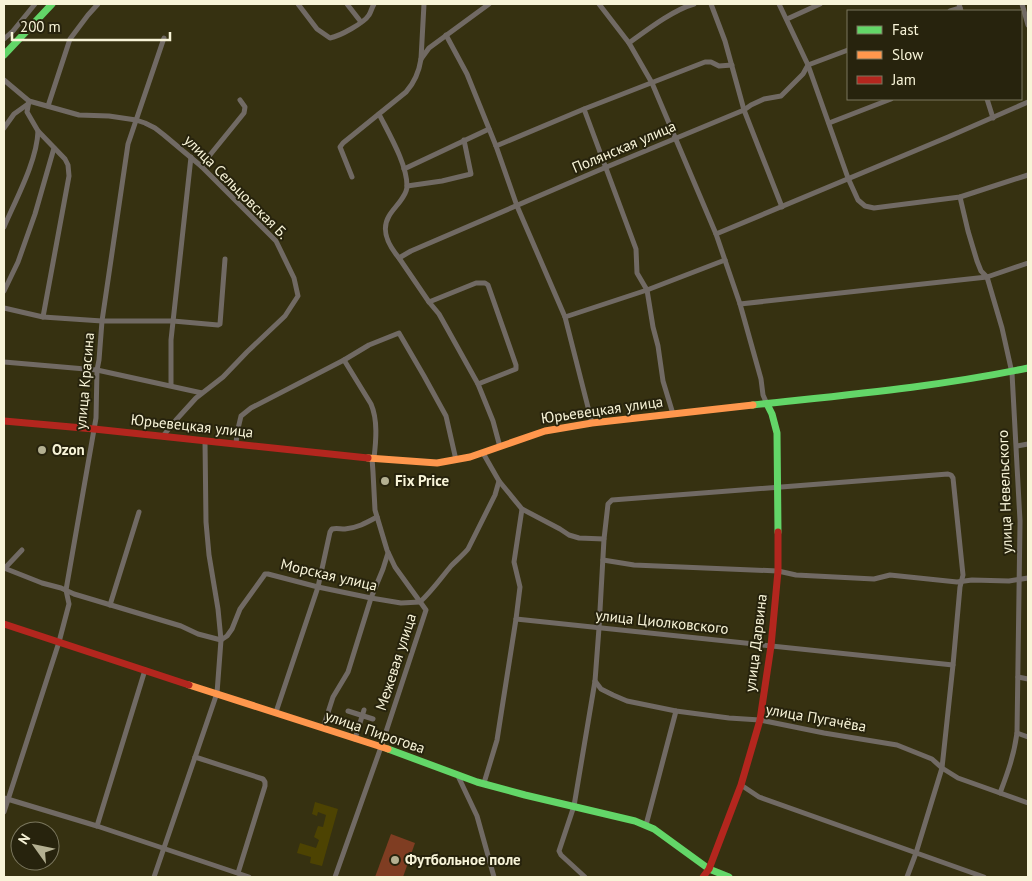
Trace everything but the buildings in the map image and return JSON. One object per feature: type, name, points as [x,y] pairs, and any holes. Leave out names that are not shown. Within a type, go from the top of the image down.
[{"type":"street","points":[[4,39],[35,4]]},
{"type":"street","points":[[4,55],[52,4]]},
{"type":"street","points":[[48,106],[70,39],[98,4]]},
{"type":"street","points":[[298,4],[317,29],[330,38],[336,37],[361,22],[368,16],[374,4]]},
{"type":"street","points":[[347,4],[361,22]]},
{"type":"street","points":[[352,177],[340,147],[342,143],[406,92],[412,85],[420,67],[424,4]]},
{"type":"street","points":[[421,59],[430,48],[490,4]]},
{"type":"street","points":[[599,4],[630,43],[652,83],[676,138],[725,260],[740,304],[761,379],[763,395],[767,404]]},
{"type":"street","points":[[630,43],[650,27],[694,4]]},
{"type":"street","points":[[711,4],[732,65],[744,110],[782,207]]},
{"type":"street","points":[[779,4],[808,65],[848,178],[858,200],[865,206],[874,208],[960,197],[1028,175]]},
{"type":"street","points":[[787,19],[820,4]]},
{"type":"street","points":[[1022,4],[1028,25]]},
{"type":"street","points":[[446,36],[467,74],[496,146],[517,206],[565,317],[592,423]]},
{"type":"street","name":"улица Красина","points":[[4,812],[6,799],[59,642],[69,604],[66,590],[96,418],[97,370],[102,321],[123,170],[128,144],[164,38]]},
{"type":"street","points":[[808,65],[847,50]]},
{"type":"street","points":[[496,146],[584,109],[705,62],[711,62],[719,66],[732,65]]},
{"type":"street","name":"Полянская улица","points":[[399,258],[411,251],[606,167],[744,110],[764,99],[781,96],[808,65]]},
{"type":"street","name":"улица Сельцовская Б.","points":[[4,80],[29,102],[80,115],[109,116],[136,120],[155,128],[202,166],[276,241],[294,278],[298,296],[285,316],[223,377],[202,393],[163,436]]},
{"type":"street","points":[[202,166],[244,113],[245,107],[240,100]]},
{"type":"street","points":[[829,122],[888,100]]},
{"type":"street","points":[[987,100],[993,118]]},
{"type":"street","points":[[4,128],[14,114],[29,102]]},
{"type":"street","points":[[29,102],[27,112],[38,131],[65,159],[68,165],[69,176],[43,317]]},
{"type":"street","points":[[716,234],[1028,102]]},
{"type":"street","points":[[584,109],[636,249],[637,273],[647,290],[663,381],[673,414]]},
{"type":"street","points":[[379,114],[404,169],[407,186],[401,200],[388,217],[384,227],[388,243],[439,314],[478,384],[493,421],[500,447]]},
{"type":"street","points":[[404,169],[489,129]]},
{"type":"street","points":[[4,227],[26,176],[34,153],[38,131]]},
{"type":"street","points":[[407,186],[442,181],[471,174],[464,140]]},
{"type":"street","points":[[4,291],[18,262],[35,214],[54,148]]},
{"type":"street","points":[[171,386],[171,340],[191,157]]},
{"type":"street","name":"улица Невельского","points":[[960,197],[976,261],[981,271],[987,277],[1002,328],[1012,372],[1020,521],[1017,733],[1010,766],[1000,792]]},
{"type":"street","points":[[4,308],[43,317],[102,321],[173,321],[218,326],[220,324],[225,259]]},
{"type":"street","points":[[565,317],[647,290],[725,260]]},
{"type":"street","points":[[740,304],[987,277],[1028,263]]},
{"type":"street","points":[[429,302],[476,283],[488,285],[516,369],[478,384]]},
{"type":"street","points":[[236,444],[236,433],[241,416],[251,408],[370,345],[399,333],[446,416],[456,460]]},
{"type":"street","name":"Межевая улица","points":[[335,877],[381,747],[426,610],[395,567],[388,553],[375,510],[373,458],[376,440],[374,411],[344,360]]},
{"type":"street","points":[[4,362],[97,370],[202,393]]},
{"type":"street","name":"Юрьевецкая улица","points":[[4,421],[430,462],[456,460],[483,453],[545,431],[592,423],[914,387],[1028,368]]},
{"type":"street","name":"улица Дарвина","points":[[702,877],[709,869],[741,785],[760,720],[771,646],[778,571],[778,487],[777,433],[767,404]]},
{"type":"street","points":[[154,877],[217,693],[221,640],[209,555],[204,441]]},
{"type":"street","points":[[1016,446],[1028,444]]},
{"type":"street","points":[[483,453],[499,482],[522,509],[569,535],[579,538],[604,540]]},
{"type":"street","points":[[585,877],[559,851],[574,806],[595,681],[602,560],[609,501],[951,474],[954,478],[963,575],[960,587],[942,768],[907,877]]},
{"type":"street","points":[[420,602],[453,563],[468,549],[495,495],[499,482]]},
{"type":"street","points":[[484,784],[497,740],[516,619],[520,587],[514,562],[522,509]]},
{"type":"street","points":[[110,605],[139,512]]},
{"type":"street","points":[[276,712],[318,587],[330,532],[332,529],[359,526],[377,517]]},
{"type":"street","points":[[22,550],[4,568],[74,594],[221,640]]},
{"type":"street","points":[[324,728],[333,697],[348,672],[371,598],[384,568],[388,553]]},
{"type":"street","points":[[602,560],[634,565],[778,571],[796,575],[874,579],[890,575],[957,582],[972,580],[1009,581],[1028,578]]},
{"type":"street","name":"Морская улица","points":[[221,640],[232,629],[240,609],[265,574],[371,598],[401,603],[420,602]]},
{"type":"street","name":"улица Циолковского","points":[[516,619],[953,665]]},
{"type":"street","name":"улица Пирогова","points":[[4,624],[381,747],[458,776],[646,825],[669,839],[709,869],[729,877]]},
{"type":"street","points":[[97,826],[145,670]]},
{"type":"street","points":[[1018,677],[1028,679]]},
{"type":"street","name":"улица Пугачёва","points":[[595,681],[601,689],[613,696],[676,711],[760,720],[897,745],[932,759],[958,778],[1028,803]]},
{"type":"street","points":[[348,711],[363,712],[373,718]]},
{"type":"street","points":[[646,825],[676,711]]},
{"type":"street","points":[[355,739],[363,712]]},
{"type":"street","points":[[1017,733],[1028,737]]},
{"type":"street","points":[[195,757],[262,779],[265,782],[266,786],[238,873]]},
{"type":"street","points":[[458,776],[477,816],[494,877]]},
{"type":"street","points":[[741,785],[759,797],[984,877]]},
{"type":"street","points":[[6,799],[97,826],[249,877]]},
{"type":"shaded area","points":[[315,802],[338,809],[322,866],[310,863],[311,857],[297,853],[300,843],[316,848],[319,840],[314,837],[318,826],[323,827],[326,815],[318,812],[317,816],[312,814]]},
{"type":"shaded area","name":"Футбольное поле","points":[[391,834],[415,843],[403,877],[375,877]]},
{"type":"traffic: fast","points":[[4,55],[52,4]]},
{"type":"traffic: fast","points":[[753,405],[925,385],[1028,368]]},
{"type":"traffic: fast","points":[[767,404],[777,433],[778,532]]},
{"type":"traffic: fast","points":[[388,749],[477,782],[635,821],[654,829],[709,869],[729,877]]},
{"type":"traffic: slow","points":[[368,458],[437,463],[470,457],[545,431],[592,423],[753,405]]},
{"type":"traffic: slow","points":[[189,685],[388,749]]},
{"type":"traffic: jam","points":[[4,421],[368,458]]},
{"type":"traffic: jam","points":[[703,877],[709,869],[741,785],[760,720],[771,646],[778,571],[778,532]]},
{"type":"traffic: jam","points":[[4,624],[189,685]]},
{"type":"place","name":"Ozon","points":[[42,450]]},
{"type":"place","name":"Fix Price","points":[[385,481]]},
{"type":"place","name":"Футбольное поле","points":[[395,860]]}]
